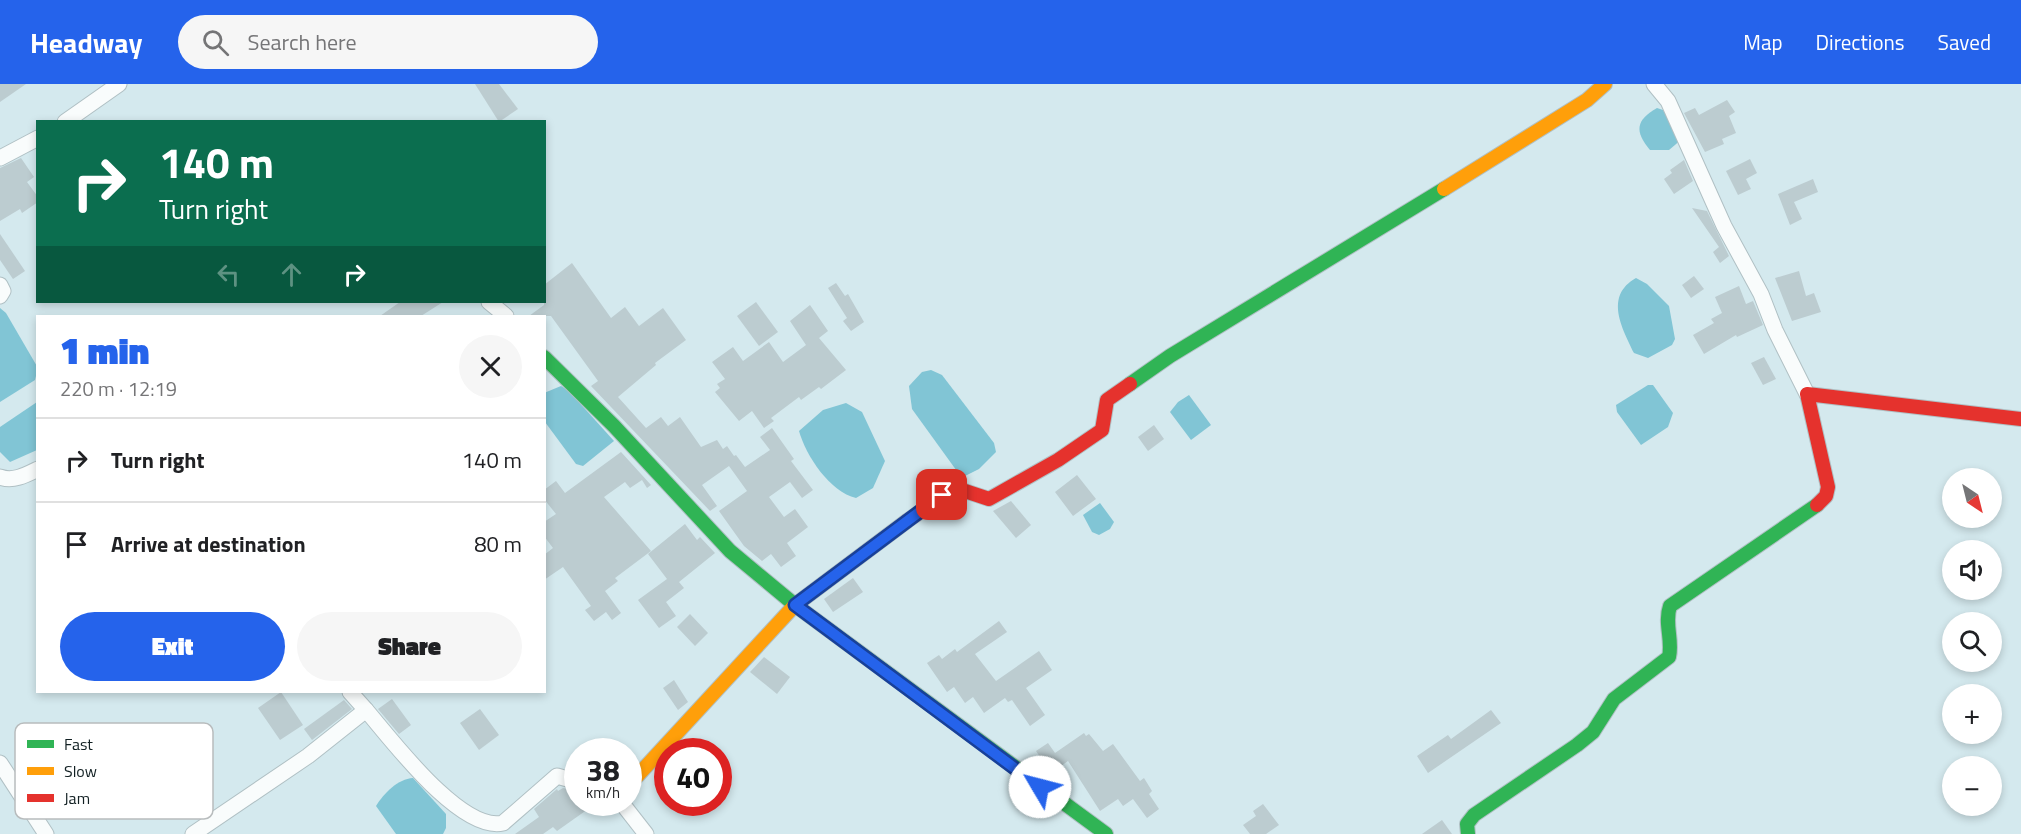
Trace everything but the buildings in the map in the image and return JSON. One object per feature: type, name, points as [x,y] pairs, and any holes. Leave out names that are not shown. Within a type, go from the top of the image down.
[{"type":"street","points":[[68,120],[119,84]]},
{"type":"street","points":[[642,771],[795,605],[950,490],[972,490],[989,498],[1086,442],[1102,430],[1107,400],[1112,396],[1170,357],[1587,100],[1605,84]]},
{"type":"street","points":[[1468,834],[1467,824],[1474,815],[1585,739],[1593,732],[1614,699],[1669,657],[1672,649],[1665,615],[1670,606],[1811,510],[1827,495],[1825,469],[1806,394],[1774,330],[1761,294],[1724,226],[1672,110],[1654,84]]},
{"type":"street","points":[[0,158],[36,139]]},
{"type":"street","points":[[0,285],[3,291],[0,296]]},
{"type":"street","points":[[490,303],[505,315]]},
{"type":"street","points":[[546,359],[614,426],[730,551],[795,605],[1106,834]]},
{"type":"street","points":[[1806,394],[2021,419]]},
{"type":"street","points":[[0,477],[4,479],[23,477],[36,470]]},
{"type":"street","points":[[351,693],[426,778],[463,810],[480,820],[503,823],[557,776],[564,778]]},
{"type":"street","points":[[193,834],[308,756],[366,710]]},
{"type":"street","points":[[0,763],[15,786]]},
{"type":"street","points":[[632,816],[646,834]]},
{"type":"street","points":[[36,819],[46,834]]},
{"type":"water","points":[[1657,108],[1663,110],[1682,139],[1669,150],[1650,150],[1641,137],[1641,122]]},
{"type":"water","points":[[1636,278],[1647,284],[1669,306],[1675,339],[1672,345],[1648,358],[1634,353],[1618,313],[1620,294],[1626,285]]},
{"type":"water","points":[[0,308],[6,313],[36,365],[36,376],[35,380],[0,402]]},
{"type":"water","points":[[931,370],[942,375],[994,443],[996,452],[979,469],[965,476],[959,474],[912,409],[909,386],[922,372]]},
{"type":"water","points":[[1648,385],[1653,385],[1673,413],[1668,427],[1641,445],[1617,412],[1616,405]]},
{"type":"water","points":[[561,386],[568,390],[614,441],[583,466],[576,464],[546,423],[546,392]]},
{"type":"water","points":[[1189,395],[1211,425],[1191,440],[1170,412],[1178,402]]},
{"type":"water","points":[[36,403],[36,450],[10,462],[0,452],[0,427]]},
{"type":"water","points":[[846,403],[862,412],[885,461],[873,488],[856,498],[837,489],[820,472],[807,451],[799,431],[823,410]]},
{"type":"water","points":[[1100,503],[1114,522],[1110,529],[1099,535],[1092,532],[1083,515]]},
{"type":"water","points":[[413,778],[446,814],[446,828],[443,834],[396,834],[376,806],[392,787]]},
{"type":"traffic: fast","points":[[1130,384],[1170,356],[1444,189]]},
{"type":"traffic: fast","points":[[546,359],[614,426],[730,551],[795,605],[1106,834]]},
{"type":"traffic: fast","points":[[1468,834],[1467,824],[1474,815],[1577,745],[1593,732],[1614,699],[1669,657],[1668,612],[1670,606],[1817,505]]},
{"type":"traffic: slow","points":[[1444,189],[1587,100],[1605,84]]},
{"type":"traffic: slow","points":[[642,771],[795,605],[907,521]]},
{"type":"traffic: jam","points":[[907,521],[950,491],[962,490],[989,499],[1058,460],[1102,430],[1107,400],[1130,384]]},
{"type":"traffic: jam","points":[[1817,505],[1826,496],[1828,487],[1807,394],[2021,419]]},
{"type":"route","points":[[942,495],[795,605],[1040,787]]}]
